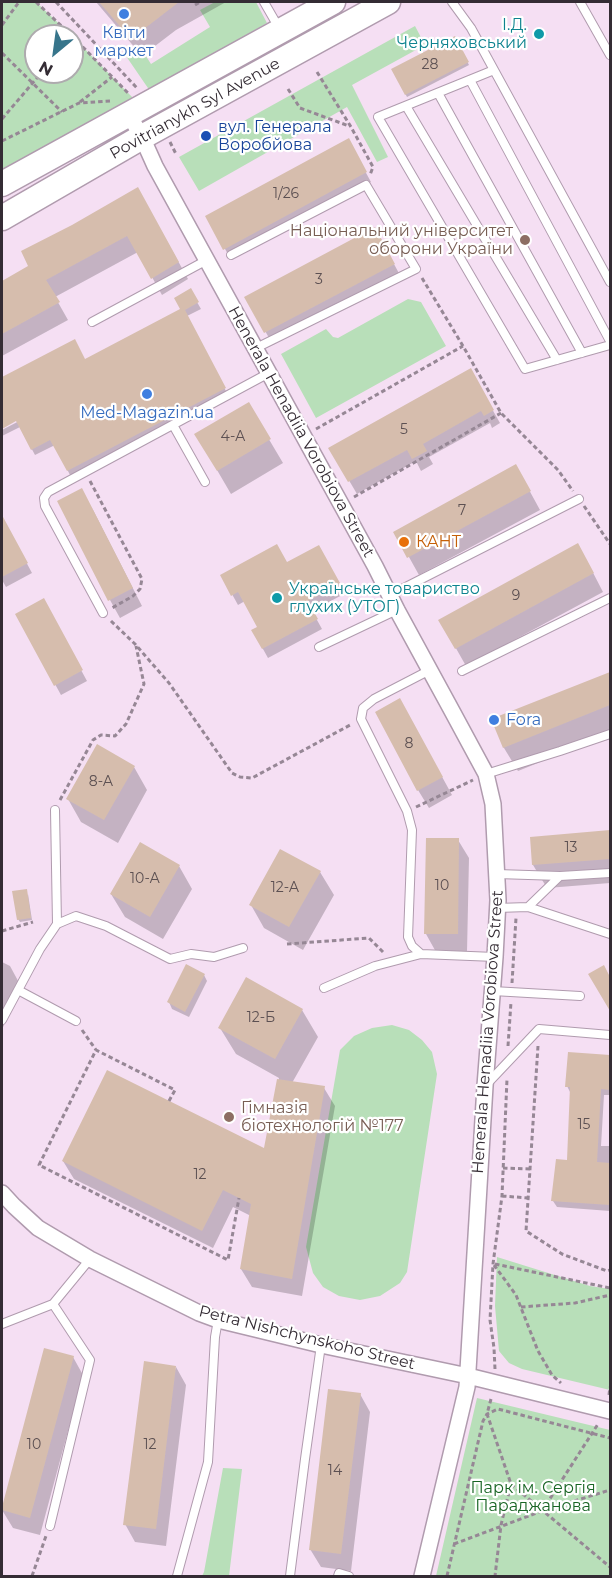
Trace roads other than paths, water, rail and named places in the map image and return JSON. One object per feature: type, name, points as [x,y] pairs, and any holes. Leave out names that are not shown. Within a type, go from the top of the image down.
[{"type":"main road","name":"Povitrianykh Syl Avenue","points":[[2,184],[130,104],[332,2]]},
{"type":"main road","name":"Povitrianykh Syl Avenue","points":[[2,218],[142,137],[388,2]]},
{"type":"street","name":"Henerala Henadiia Vorobiova Street","points":[[130,104],[155,166],[486,774],[493,804],[497,874],[495,957],[468,1376],[422,1576]]},
{"type":"street","name":"Petra Nishchynskoho Street","points":[[2,1193],[38,1228],[90,1259],[199,1313],[218,1320],[321,1345],[609,1404]]},
{"type":"lane","points":[[264,2],[280,29]]},
{"type":"lane","points":[[452,2],[471,28],[610,282]]},
{"type":"lane","points":[[580,2],[610,56]]},
{"type":"lane","points":[[470,80],[610,343],[525,369],[378,117],[494,70]]},
{"type":"lane","points":[[438,93],[582,353]]},
{"type":"lane","points":[[406,106],[557,360]]},
{"type":"lane","points":[[231,255],[366,184],[416,269],[255,348]]},
{"type":"lane","points":[[92,322],[207,260]]},
{"type":"lane","points":[[103,613],[45,506],[44,498],[48,492],[269,373]]},
{"type":"lane","points":[[172,425],[205,483]]},
{"type":"lane","points":[[390,595],[579,499]]},
{"type":"lane","points":[[462,671],[610,598]]},
{"type":"lane","points":[[319,647],[397,610]]},
{"type":"lane","points":[[421,954],[412,946],[408,937],[412,830],[406,811],[361,719],[363,708],[374,699],[430,670]]},
{"type":"lane","points":[[486,774],[610,734]]},
{"type":"lane","points":[[55,810],[57,924]]},
{"type":"lane","points":[[497,874],[560,876],[610,873]]},
{"type":"lane","points":[[528,907],[560,876]]},
{"type":"lane","points":[[497,908],[528,907],[610,934]]},
{"type":"lane","points":[[2,1020],[40,949],[57,924],[76,916],[106,926],[170,959],[191,954],[214,957],[243,948]]},
{"type":"lane","points":[[324,988],[375,966],[421,954],[495,957]]},
{"type":"lane","points":[[18,990],[76,1021]]},
{"type":"lane","points":[[493,991],[580,996]]},
{"type":"lane","points":[[485,1086],[539,1029],[610,1035]]},
{"type":"lane","points":[[2,1324],[53,1304],[90,1259]]},
{"type":"lane","points":[[50,1526],[90,1360],[53,1304]]},
{"type":"lane","points":[[177,1576],[208,1462],[218,1320]]},
{"type":"lane","points":[[290,1576],[321,1345]]},
{"type":"lane","points":[[338,1576],[339,1573],[349,1576]]},
{"type":"place","name":"Квіти маркет","points":[[124,14]]},
{"type":"place","name":"І.Д. Черняховський","points":[[539,34]]},
{"type":"place","name":"вул. Генерала Воробйова","points":[[206,136]]},
{"type":"place","name":"Національний університет оборони України","points":[[525,240]]},
{"type":"place","name":"Med-Magazin.ua","points":[[147,394]]},
{"type":"place","name":"КАНТ","points":[[404,542]]},
{"type":"place","name":"Українське товариство глухих (УТОГ)","points":[[277,598]]},
{"type":"place","name":"Fora","points":[[494,720]]},
{"type":"place","name":"Гімназія біотехнологій №177","points":[[229,1117]]},
{"type":"park label","name":"Парк ім. Сергія Параджанова","points":[[533,1497]]}]
